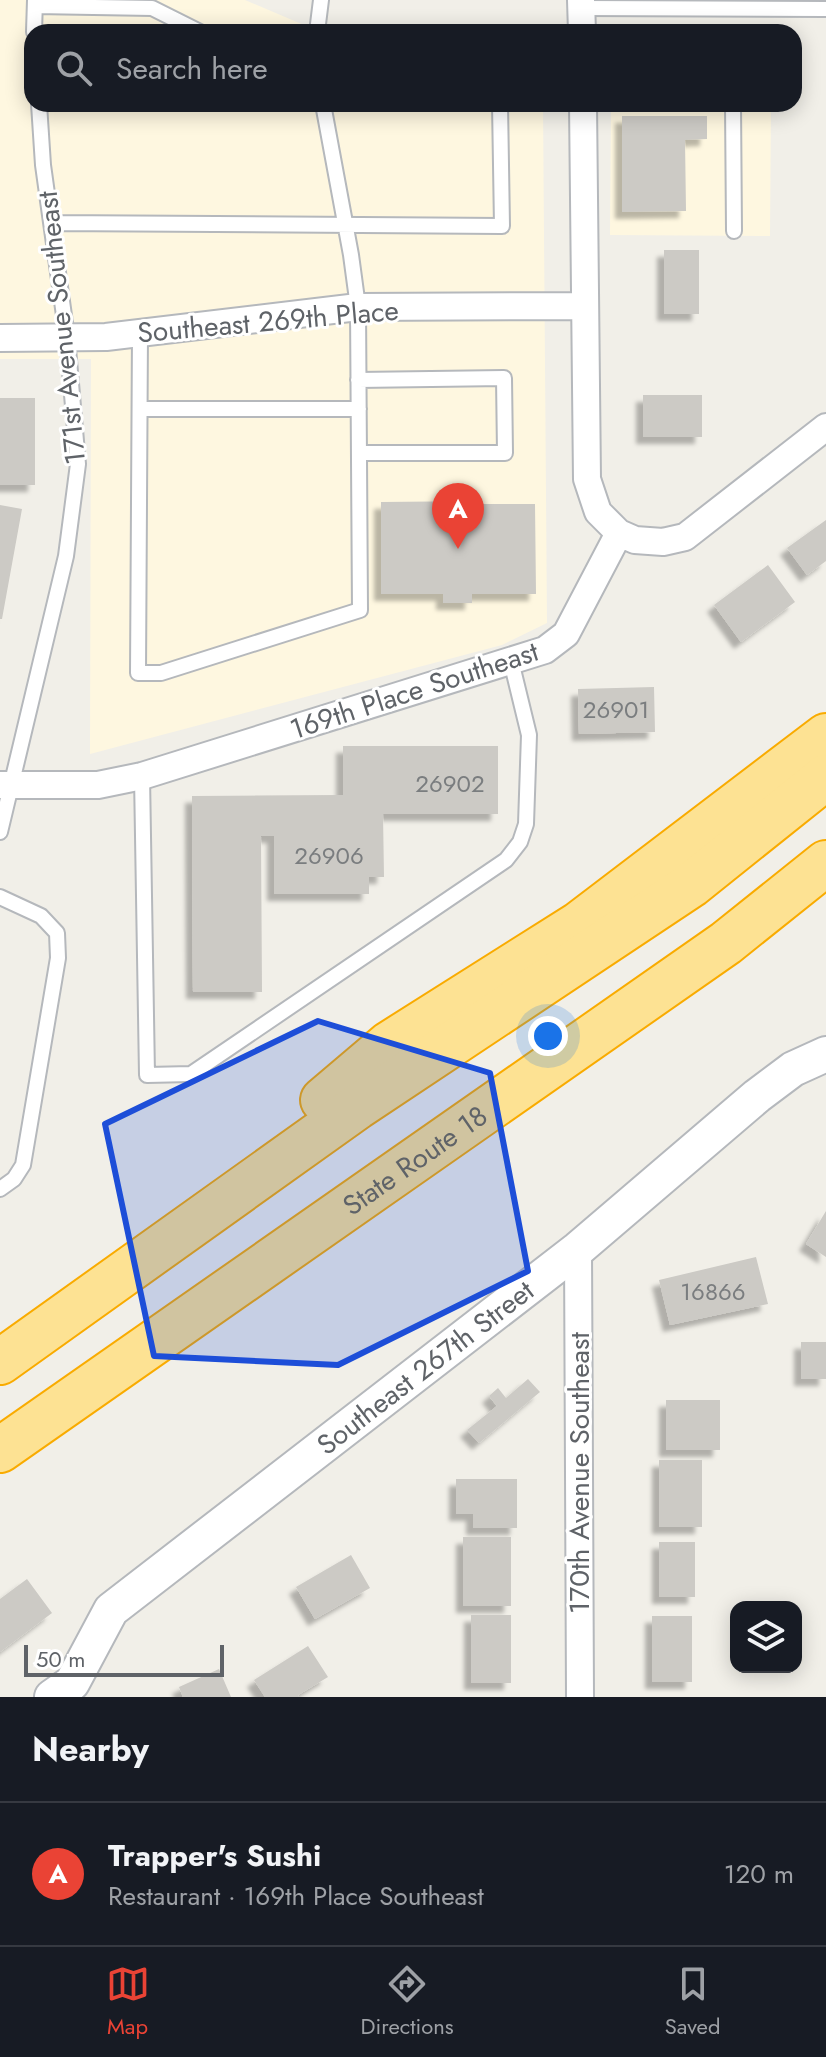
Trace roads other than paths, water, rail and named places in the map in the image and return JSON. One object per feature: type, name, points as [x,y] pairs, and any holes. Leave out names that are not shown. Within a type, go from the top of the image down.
[{"type":"highway","points":[[72,1312],[389,1044],[579,924],[826,736]]},
{"type":"highway","points":[[0,1362],[357,1107],[691,885],[826,777]]},
{"type":"highway","name":"State Route 18","points":[[0,1450],[726,943],[826,863]]},
{"type":"highway","points":[[726,943],[826,877]]},
{"type":"street","points":[[583,112],[587,479],[598,512],[619,533],[635,540],[663,542],[685,537],[826,427]]},
{"type":"street","name":"Southeast 269th Place","points":[[0,338],[140,333],[358,307],[585,306]]},
{"type":"street","name":"169th Place Southeast","points":[[6,785],[98,785],[142,776],[545,650],[566,634],[619,533]]},
{"type":"street","name":"Southeast 267th Street","points":[[68,1692],[111,1610],[578,1249],[757,1096],[793,1069],[823,1055]]},
{"type":"street","name":"170th Avenue Southeast","points":[[578,1249],[580,1697]]},
{"type":"lane","points":[[318,24],[321,0]]},
{"type":"lane","points":[[34,24],[35,3],[152,8],[184,24]]},
{"type":"lane","points":[[582,13],[826,9]]},
{"type":"lane","name":"171st Avenue Southeast","points":[[0,832],[6,785],[66,556],[78,464],[67,337],[43,165],[40,112]]},
{"type":"lane","points":[[140,333],[138,673],[161,673],[360,610],[358,307],[325,112]]},
{"type":"lane","points":[[52,223],[502,226],[500,112]]},
{"type":"lane","points":[[733,112],[734,231]]},
{"type":"lane","points":[[358,380],[504,378],[505,453],[359,453]]},
{"type":"lane","points":[[140,409],[359,409]]},
{"type":"lane","points":[[142,776],[147,1075],[191,1074],[506,860],[520,842],[526,824],[529,735],[511,661]]},
{"type":"lane","points":[[0,897],[41,916],[57,933],[58,958],[23,1165],[14,1179],[0,1189]]},
{"type":"place","name":"Trapper's Sushi","points":[[458,549]]}]
